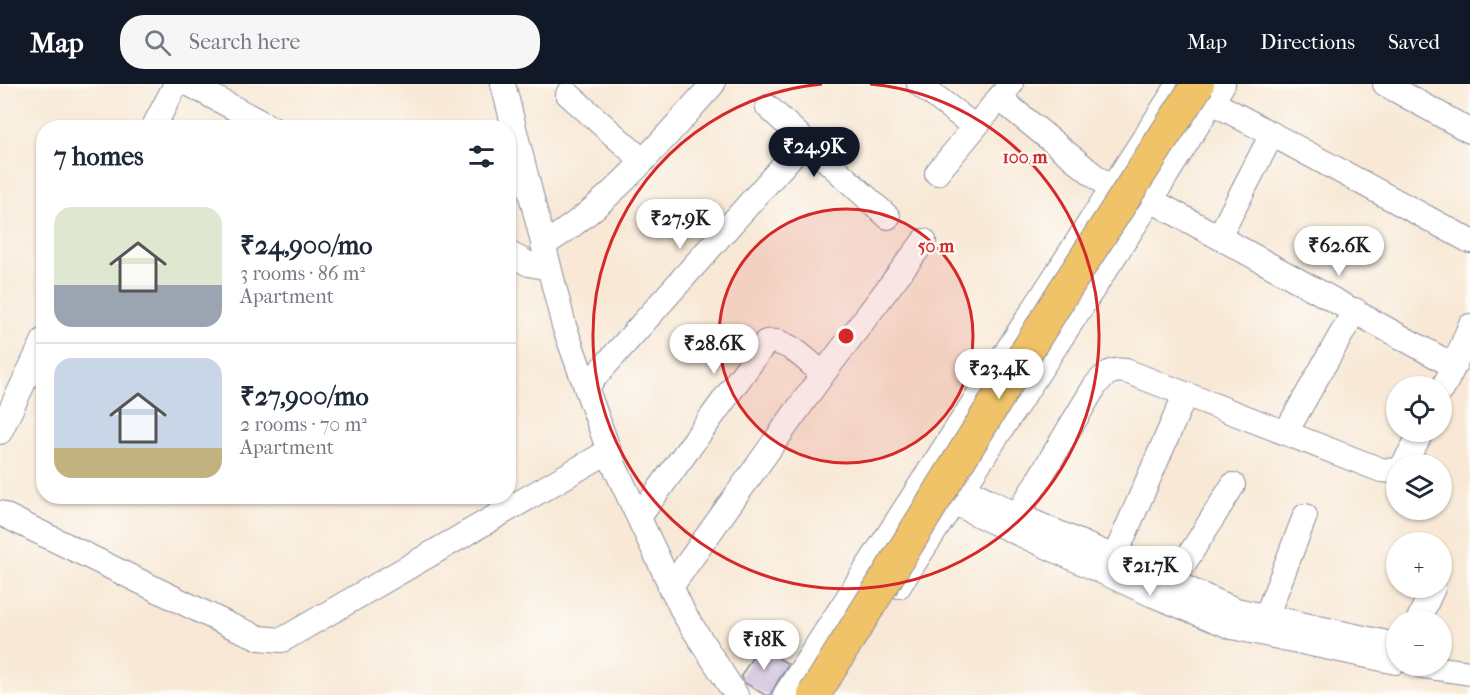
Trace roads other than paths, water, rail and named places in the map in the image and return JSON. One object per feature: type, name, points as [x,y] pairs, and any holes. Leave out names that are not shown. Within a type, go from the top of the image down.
[{"type":"main road","points":[[814,695],[1069,284],[1211,90]]},
{"type":"street","points":[[157,120],[176,84]]},
{"type":"street","points":[[189,84],[257,120]]},
{"type":"street","points":[[503,84],[512,120]]},
{"type":"street","points":[[543,245],[577,225],[643,161],[713,84]]},
{"type":"street","points":[[919,84],[975,127]]},
{"type":"street","points":[[785,695],[1179,84]]},
{"type":"street","points":[[1385,84],[1470,131]]},
{"type":"street","points":[[829,695],[1151,200],[1211,90],[1272,134],[1470,241]]},
{"type":"street","points":[[937,173],[1005,91],[1111,189]]},
{"type":"street","points":[[568,94],[643,161]]},
{"type":"street","points":[[768,107],[888,217]]},
{"type":"street","points":[[1219,237],[1272,134]]},
{"type":"street","points":[[516,136],[564,326],[609,451],[670,588],[736,695]]},
{"type":"street","points":[[586,387],[805,141]]},
{"type":"street","points":[[1151,200],[1454,366]]},
{"type":"street","points":[[670,588],[823,374],[924,241]]},
{"type":"street","points":[[516,257],[529,264],[549,268]]},
{"type":"street","points":[[1286,432],[1355,310]]},
{"type":"street","points":[[1449,376],[1470,326]]},
{"type":"street","points":[[639,517],[766,342],[774,341],[787,346],[823,374]]},
{"type":"street","points":[[0,432],[36,357]]},
{"type":"street","points":[[1013,522],[1095,386],[1105,374],[1114,369],[1126,371],[1386,470]]},
{"type":"street","points":[[1114,558],[1185,395]]},
{"type":"street","points":[[0,513],[229,625],[260,638],[282,640],[609,451]]},
{"type":"street","points":[[924,478],[1153,595],[1232,627],[1386,660]]},
{"type":"street","points":[[1172,584],[1233,485]]},
{"type":"street","points":[[1266,617],[1305,516]]},
{"type":"street","points":[[1013,522],[1114,558],[1236,610],[1386,643]]},
{"type":"street","points":[[1452,655],[1470,658]]},
{"type":"street","points":[[1452,670],[1470,673]]}]
